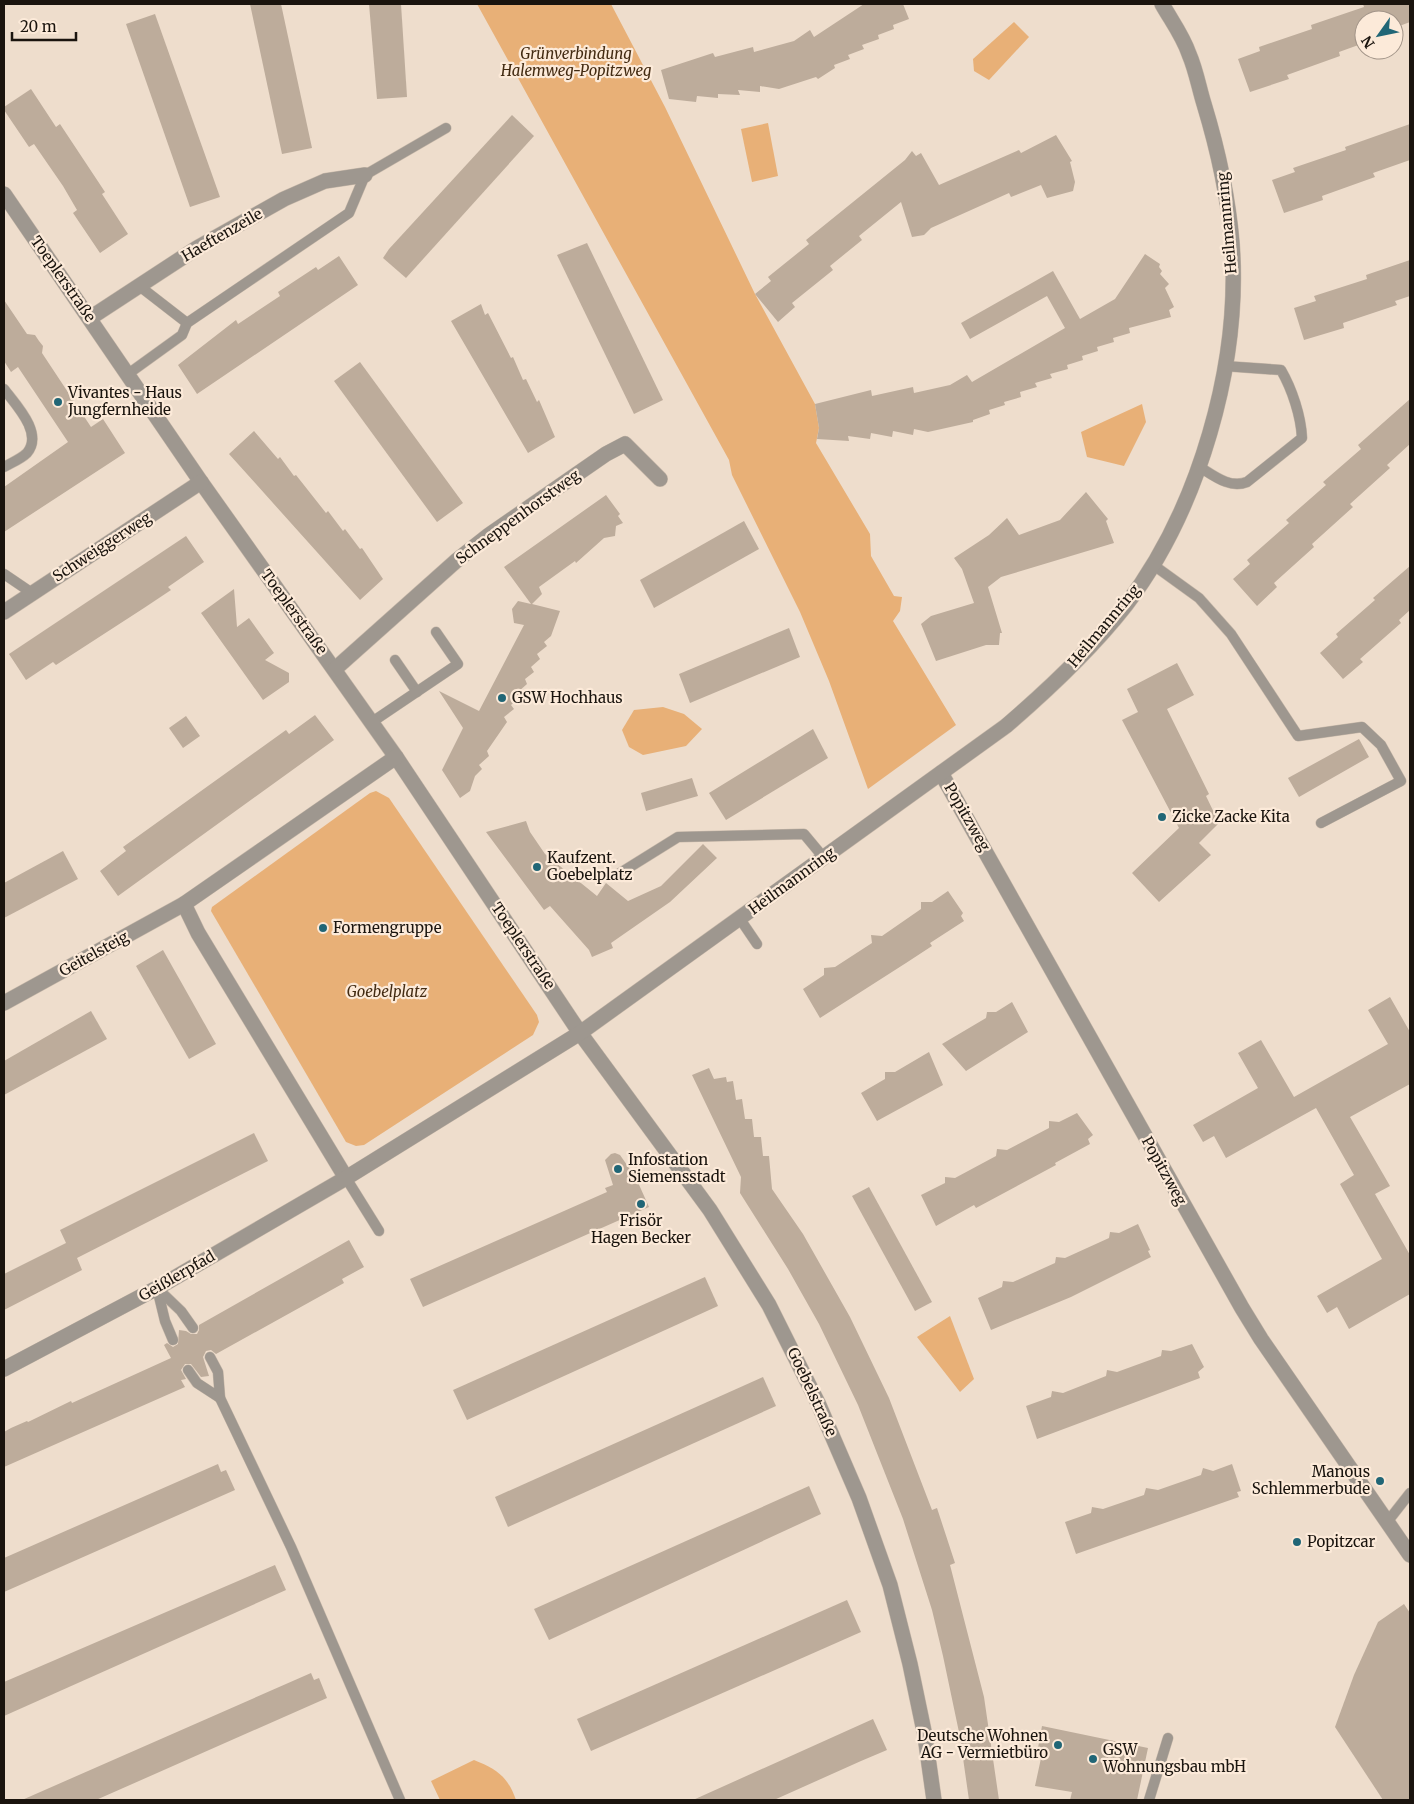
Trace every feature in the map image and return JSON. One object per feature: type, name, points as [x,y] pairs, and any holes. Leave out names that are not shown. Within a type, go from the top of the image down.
[{"type":"street","name":"Heilmannring","points":[[580,1033],[1006,726],[1058,680],[1096,641],[1126,604],[1152,564],[1179,514],[1198,466],[1218,405],[1232,314],[1232,243],[1221,160],[1189,53],[1162,4]]},
{"type":"street","name":"Haeftenzeile","points":[[90,318],[138,285],[204,244],[284,199],[325,181],[365,175]]},
{"type":"street","name":"Toeplerstraße","points":[[4,194],[201,482],[372,722],[580,1033]]},
{"type":"street","name":"Schneppenhorstweg","points":[[335,670],[482,540],[606,454],[625,444],[660,479]]},
{"type":"street","name":"Schweiggerweg","points":[[4,612],[201,482]]},
{"type":"street","points":[[396,757],[184,904],[198,933],[346,1178],[580,1033]]},
{"type":"street","name":"Popitzweg","points":[[941,773],[1237,1301],[1261,1339],[1410,1555]]},
{"type":"street","name":"Geitelsteig","points":[[4,1003],[184,904]]},
{"type":"street","name":"Goebelstraße","points":[[580,1033],[710,1210],[769,1305],[818,1403],[859,1498],[890,1585],[910,1664],[925,1736],[934,1800]]},
{"type":"street","name":"Geißlerpfad","points":[[4,1368],[157,1288],[346,1178]]},
{"type":"lane","points":[[128,374],[182,335],[187,323],[349,213],[365,175],[446,128]]},
{"type":"lane","points":[[138,285],[187,323]]},
{"type":"lane","points":[[1198,466],[1230,484],[1238,486],[1246,482],[1302,438],[1302,427],[1288,382],[1281,370],[1224,366]]},
{"type":"lane","points":[[4,388],[31,429],[31,447],[26,454],[4,467]]},
{"type":"lane","points":[[1152,564],[1199,598],[1230,634],[1298,736],[1362,726],[1381,746],[1401,781],[1321,823]]},
{"type":"lane","points":[[4,574],[32,593]]},
{"type":"lane","points":[[372,722],[458,664],[436,632]]},
{"type":"lane","points":[[395,660],[417,692]]},
{"type":"lane","points":[[617,875],[678,837],[804,834],[824,858]]},
{"type":"lane","points":[[740,918],[757,944]]},
{"type":"lane","points":[[346,1178],[379,1231]]},
{"type":"lane","points":[[157,1288],[181,1311],[192,1328]]},
{"type":"lane","points":[[157,1288],[165,1321],[173,1340]]},
{"type":"lane","points":[[210,1357],[218,1372],[220,1398],[298,1564],[400,1800]]},
{"type":"lane","points":[[188,1370],[197,1383],[220,1398]]},
{"type":"lane","points":[[1388,1521],[1410,1493]]},
{"type":"lane","points":[[1149,1800],[1168,1738]]},
{"type":"green space","name":"Grünverbindung Halemweg-Popitzweg","points":[[477,4],[611,4],[665,107],[755,294],[815,404],[819,428],[816,443],[870,534],[871,556],[894,596],[902,597],[900,611],[893,621],[956,725],[868,789],[829,681],[800,612],[732,475],[729,460]]},
{"type":"green space","points":[[1014,22],[1029,37],[989,80],[974,71],[973,59]]},
{"type":"green space","points":[[768,123],[778,176],[752,182],[741,129]]},
{"type":"green space","points":[[1142,404],[1146,422],[1124,466],[1087,457],[1081,432]]},
{"type":"green space","points":[[663,707],[684,714],[702,729],[686,746],[643,755],[629,747],[622,730],[634,710]]},
{"type":"green space","name":"Goebelplatz","points":[[376,791],[389,798],[537,1015],[539,1022],[533,1035],[364,1145],[356,1146],[346,1142],[211,911],[212,907],[370,793]]},
{"type":"green space","points":[[950,1316],[974,1379],[960,1392],[917,1337]]},
{"type":"green space","points":[[474,1760],[501,1775],[509,1785],[516,1800],[440,1800],[431,1781]]},
{"type":"building","points":[[250,4],[281,4],[312,148],[282,154]]},
{"type":"building","points":[[369,4],[401,4],[407,97],[377,99]]},
{"type":"building","points":[[864,4],[903,4],[909,19],[893,25],[894,29],[878,35],[879,39],[862,45],[864,49],[848,55],[850,59],[834,65],[835,68],[818,79],[816,77],[779,89],[760,86],[760,92],[738,90],[740,95],[718,94],[718,98],[697,96],[696,102],[669,99],[661,70],[713,53],[715,57],[753,47],[754,52],[794,41],[810,30],[814,37]]},
{"type":"building","points":[[1363,4],[1410,4],[1410,22],[1404,24],[1404,10],[1355,10],[1364,7]]},
{"type":"building","points":[[1354,10],[1354,47],[1339,52],[1340,56],[1287,75],[1289,79],[1250,92],[1238,59],[1260,51],[1259,47],[1312,29],[1311,25]]},
{"type":"building","points":[[155,14],[220,197],[190,207],[126,24]]},
{"type":"building","points":[[31,89],[56,127],[60,124],[105,192],[102,194],[128,234],[100,253],[73,213],[77,210],[63,186],[34,144],[29,147],[4,110],[4,107]]},
{"type":"building","points":[[512,115],[534,136],[406,278],[383,258],[389,249]]},
{"type":"building","points":[[1410,124],[1410,160],[1373,173],[1375,177],[1322,196],[1323,200],[1284,213],[1272,180],[1295,172],[1293,168],[1346,150],[1345,147]]},
{"type":"building","points":[[1056,135],[1072,161],[1070,162],[1075,182],[1073,191],[1047,198],[1041,185],[1011,197],[1009,193],[931,228],[924,235],[912,237],[901,202],[859,236],[862,240],[830,266],[833,270],[792,303],[795,307],[778,322],[755,294],[771,281],[768,277],[809,244],[806,240],[905,160],[912,151],[916,156],[921,153],[939,185],[1019,150],[1021,153]]},
{"type":"building","points":[[587,243],[663,400],[634,414],[557,255]]},
{"type":"building","points":[[1145,254],[1160,264],[1159,267],[1162,271],[1160,274],[1169,284],[1165,288],[1174,307],[1169,310],[1171,317],[1129,328],[1130,333],[1113,338],[1114,342],[1097,347],[1098,351],[1082,356],[1083,360],[1067,365],[1068,369],[1050,374],[1052,378],[1035,383],[1037,387],[1020,392],[1021,397],[1004,402],[1005,405],[989,410],[990,414],[973,420],[973,422],[928,432],[914,429],[913,435],[893,431],[892,437],[871,433],[870,439],[848,436],[849,441],[817,439],[819,428],[815,404],[871,390],[872,396],[913,387],[914,393],[950,385],[967,375],[972,382],[1065,328],[1047,296],[970,339],[961,323],[1053,271],[1080,319],[1115,299]]},
{"type":"building","points":[[339,256],[358,285],[197,394],[178,365],[236,320],[238,324],[280,296],[278,292],[316,267],[318,270]]},
{"type":"building","points":[[1410,260],[1410,296],[1395,301],[1397,305],[1343,323],[1344,328],[1304,340],[1294,308],[1316,301],[1314,296],[1367,279],[1366,275]]},
{"type":"building","name":"Vivantes - Haus Jungfernheide","points":[[4,300],[27,334],[35,335],[43,346],[42,353],[91,427],[103,419],[125,453],[4,532],[4,487],[68,442],[18,367],[11,372],[4,361]]},
{"type":"building","points":[[481,304],[485,315],[488,313],[511,358],[513,357],[523,380],[526,379],[537,402],[539,400],[555,437],[528,453],[451,321]]},
{"type":"building","points":[[360,362],[463,503],[437,522],[334,381]]},
{"type":"building","points":[[1410,399],[1410,444],[1387,465],[1390,468],[1350,504],[1353,507],[1312,544],[1314,547],[1274,583],[1277,587],[1257,606],[1233,579],[1250,564],[1247,560],[1289,523],[1286,520],[1326,485],[1323,482],[1361,449],[1358,445]]},
{"type":"building","points":[[254,431],[278,459],[280,457],[294,476],[296,475],[326,513],[328,511],[343,531],[345,529],[360,549],[362,548],[383,579],[360,600],[229,454]]},
{"type":"building","points":[[1086,492],[1108,519],[1106,521],[1114,543],[1001,577],[988,587],[1002,633],[1000,633],[999,645],[986,645],[936,661],[921,624],[931,616],[974,603],[962,569],[954,558],[989,535],[1007,518],[1019,535],[1060,520]]},
{"type":"building","points":[[606,495],[620,514],[618,516],[623,523],[616,526],[615,536],[604,538],[576,563],[575,561],[539,587],[542,594],[532,604],[560,611],[551,636],[544,642],[547,646],[537,654],[540,659],[531,667],[534,672],[525,679],[527,684],[518,692],[520,697],[511,705],[514,709],[504,717],[507,722],[487,751],[489,756],[479,765],[482,769],[475,776],[470,791],[460,798],[442,770],[463,728],[439,691],[479,711],[524,625],[514,623],[512,609],[518,601],[531,604],[504,567]]},
{"type":"building","points":[[744,521],[759,549],[654,608],[640,580]]},
{"type":"building","points":[[186,536],[204,562],[168,587],[171,590],[144,608],[56,665],[53,662],[26,680],[9,654]]},
{"type":"building","points":[[1410,566],[1410,610],[1399,620],[1401,623],[1360,659],[1363,662],[1343,679],[1320,653],[1338,637],[1336,634],[1375,600],[1373,598]]},
{"type":"building","points":[[234,589],[237,627],[249,618],[274,653],[265,660],[289,673],[289,682],[263,700],[201,613]]},
{"type":"building","points":[[789,628],[800,657],[690,703],[679,674]]},
{"type":"building","points":[[1177,663],[1194,695],[1167,709],[1209,794],[1206,796],[1219,823],[1199,843],[1211,855],[1159,902],[1132,873],[1179,828],[1122,720],[1138,712],[1127,689]]},
{"type":"building","points":[[315,715],[334,740],[118,896],[100,871],[126,851],[123,847],[286,730],[289,734]]},
{"type":"building","points":[[186,716],[200,736],[183,748],[169,728]]},
{"type":"building","points":[[813,729],[828,758],[726,820],[709,793]]},
{"type":"building","points":[[1359,739],[1369,757],[1299,797],[1288,778]]},
{"type":"building","points":[[692,778],[698,796],[646,811],[641,793]]},
{"type":"building","points":[[526,821],[530,832],[545,854],[597,896],[606,883],[628,901],[661,886],[703,844],[717,858],[670,902],[611,943],[613,948],[592,957],[589,950],[550,906],[544,910],[486,832]]},
{"type":"building","points":[[63,851],[78,879],[4,918],[4,883]]},
{"type":"building","points":[[948,891],[963,913],[961,916],[964,921],[930,943],[932,946],[820,1018],[803,989],[824,975],[824,968],[835,967],[872,943],[871,935],[882,936],[921,909],[921,902],[932,902]]},
{"type":"building","points":[[163,950],[216,1044],[189,1059],[136,966]]},
{"type":"building","points":[[1390,997],[1410,1032],[1410,1084],[1350,1117],[1390,1186],[1375,1194],[1410,1255],[1410,1294],[1349,1329],[1337,1307],[1327,1313],[1317,1296],[1382,1259],[1340,1184],[1354,1175],[1316,1108],[1226,1158],[1214,1136],[1203,1142],[1193,1125],[1258,1088],[1238,1053],[1261,1040],[1294,1097],[1388,1044],[1368,1010]]},
{"type":"building","points":[[1012,1002],[1028,1032],[966,1071],[942,1044],[986,1018],[987,1012],[996,1012]]},
{"type":"building","points":[[91,1011],[107,1039],[4,1095],[4,1061]]},
{"type":"building","points":[[929,1052],[943,1085],[877,1121],[861,1093],[885,1079],[885,1072],[895,1072]]},
{"type":"building","points":[[709,1068],[714,1079],[726,1077],[727,1082],[733,1081],[736,1100],[742,1099],[745,1119],[752,1119],[754,1137],[761,1137],[763,1156],[769,1156],[772,1189],[803,1234],[850,1317],[889,1398],[932,1510],[937,1508],[955,1563],[950,1565],[984,1697],[999,1800],[969,1800],[960,1737],[943,1656],[932,1610],[903,1519],[858,1405],[819,1324],[788,1269],[740,1193],[741,1177],[692,1075]]},
{"type":"building","points":[[1077,1113],[1093,1135],[1088,1139],[1090,1144],[1055,1163],[1056,1165],[976,1208],[974,1205],[936,1226],[921,1195],[945,1183],[945,1177],[955,1178],[996,1156],[997,1149],[1007,1150],[1049,1128],[1049,1121],[1059,1122]]},
{"type":"building","points":[[254,1133],[268,1161],[77,1258],[82,1270],[4,1310],[4,1274],[66,1243],[60,1230]]},
{"type":"building","points":[[615,1153],[620,1155],[636,1178],[649,1207],[423,1307],[410,1279],[607,1192],[605,1188],[613,1185],[605,1160]]},
{"type":"building","points":[[869,1187],[932,1302],[915,1311],[852,1196]]},
{"type":"building","points":[[1138,1224],[1150,1250],[1148,1251],[1151,1257],[1071,1297],[991,1330],[978,1298],[1002,1287],[1003,1281],[1013,1282],[1055,1263],[1056,1257],[1065,1258],[1109,1238],[1110,1232],[1119,1233]]},
{"type":"building","points":[[349,1240],[364,1267],[342,1279],[344,1283],[216,1354],[211,1350],[206,1351],[203,1357],[209,1376],[201,1377],[191,1364],[185,1364],[181,1370],[186,1379],[181,1380],[185,1387],[4,1467],[4,1432],[171,1358],[164,1345],[167,1343],[173,1347],[178,1344],[179,1330],[197,1334],[199,1325]]},
{"type":"building","points":[[705,1277],[718,1306],[467,1420],[453,1390]]},
{"type":"building","points":[[1192,1344],[1204,1367],[1198,1372],[1200,1378],[1037,1439],[1026,1406],[1051,1397],[1052,1391],[1063,1393],[1106,1376],[1107,1370],[1117,1372],[1161,1356],[1162,1350],[1171,1351]]},
{"type":"building","points":[[763,1377],[776,1406],[508,1527],[495,1497]]},
{"type":"building","points":[[218,1464],[221,1472],[226,1470],[235,1490],[4,1592],[4,1558]]},
{"type":"building","points":[[1232,1464],[1241,1491],[1237,1492],[1239,1497],[1076,1554],[1065,1522],[1091,1513],[1092,1507],[1103,1509],[1144,1495],[1146,1488],[1158,1490],[1201,1475],[1203,1468],[1213,1471]]},
{"type":"building","points":[[809,1486],[821,1514],[549,1640],[534,1609]]},
{"type":"building","points":[[275,1565],[286,1590],[4,1716],[4,1682]]},
{"type":"building","points":[[847,1600],[861,1632],[591,1751],[577,1719]]},
{"type":"building","points":[[1404,1604],[1410,1613],[1410,1800],[1383,1800],[1335,1727],[1354,1675],[1378,1622]]},
{"type":"building","points":[[311,1673],[314,1680],[319,1678],[327,1698],[96,1800],[22,1800]]},
{"type":"building","points":[[873,1719],[887,1750],[774,1800],[693,1800]]},
{"type":"building","name":"GSW Wohnungsbau mbH","points":[[1042,1726],[1148,1748],[1137,1800],[1070,1800],[1072,1792],[1035,1786],[1043,1749],[1038,1748]]},
{"type":"place","name":"Vivantes - Haus Jungfernheide","points":[[58,402]]},
{"type":"place","name":"GSW Hochhaus","points":[[502,698]]},
{"type":"place","name":"Zicke Zacke Kita","points":[[1162,817]]},
{"type":"place","name":"Kaufzent. Goebelplatz","points":[[537,867]]},
{"type":"place","name":"Formengruppe","points":[[323,928]]},
{"type":"place","name":"Infostation Siemensstadt","points":[[618,1169]]},
{"type":"place","name":"Frisör Hagen Becker","points":[[641,1204]]},
{"type":"place","name":"Manous Schlemmerbude","points":[[1380,1481]]},
{"type":"place","name":"Popitzcar","points":[[1297,1542]]},
{"type":"place","name":"Deutsche Wohnen AG - Vermietbüro","points":[[1058,1745]]},
{"type":"place","name":"GSW Wohnungsbau mbH","points":[[1093,1759]]}]
